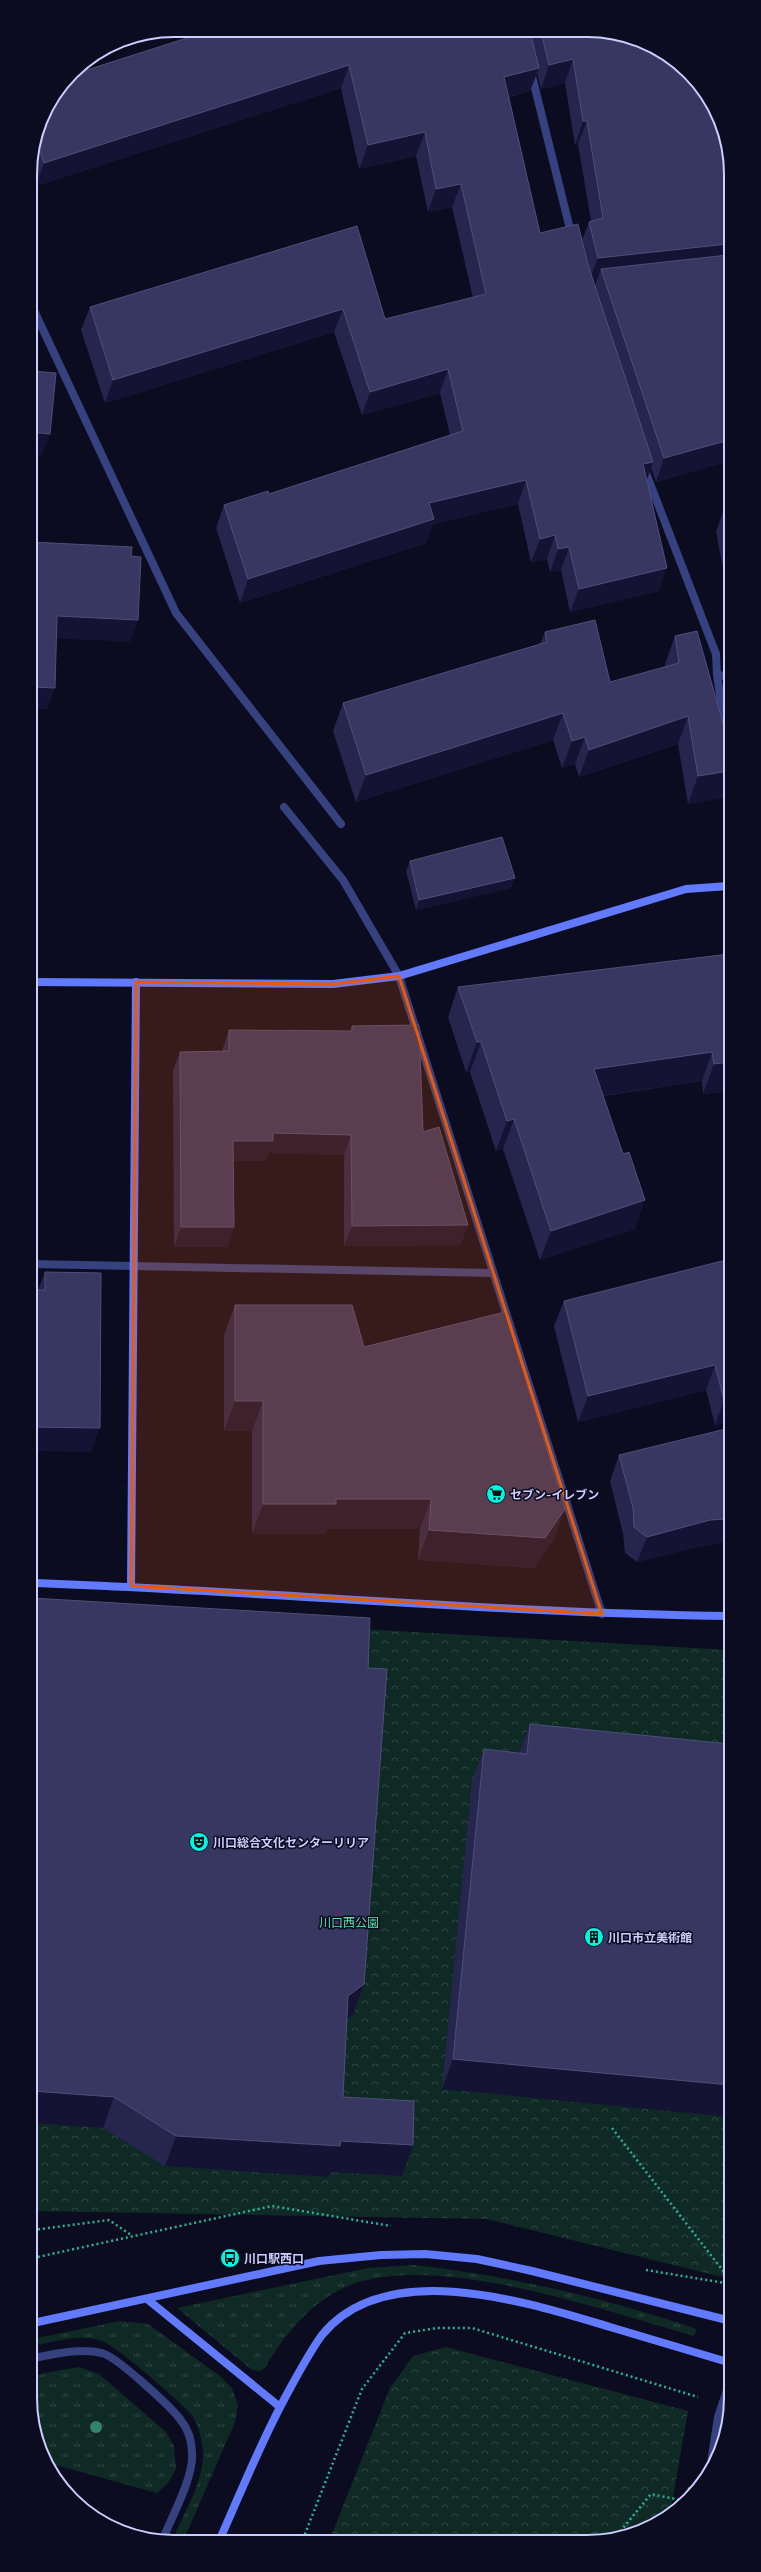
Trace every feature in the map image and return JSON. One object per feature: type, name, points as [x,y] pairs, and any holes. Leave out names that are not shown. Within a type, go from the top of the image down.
[{"type":"street","points":[[529,63],[575,248]]},
{"type":"street","points":[[37,317],[176,613],[341,824]]},
{"type":"street","points":[[642,462],[716,654],[717,675],[724,722]]},
{"type":"street","points":[[717,675],[724,676]]},
{"type":"street","points":[[284,807],[343,880],[399,976],[602,1614]]},
{"type":"street","points":[[37,982],[333,984],[399,976],[686,890],[724,886]]},
{"type":"street","points":[[131,1586],[136,982]]},
{"type":"street","points":[[37,1264],[493,1273]]},
{"type":"street","points":[[37,1583],[131,1586],[602,1614],[724,1616]]},
{"type":"street","points":[[37,2322],[319,2261],[380,2255],[425,2254],[477,2259],[532,2271],[724,2319]]},
{"type":"street","points":[[222,2535],[280,2407],[323,2335],[349,2312],[374,2299],[417,2293],[470,2293],[522,2301],[724,2361]]},
{"type":"street","points":[[147,2299],[280,2407]]},
{"type":"street","points":[[37,2357],[80,2350],[104,2354],[125,2368],[181,2420],[191,2439],[193,2455],[189,2474],[165,2535]]},
{"type":"street","points":[[712,2453],[718,2417],[724,2399]]},
{"type":"path","points":[[612,2128],[724,2272]]},
{"type":"path","points":[[37,2229],[109,2220],[131,2235]]},
{"type":"path","points":[[305,2535],[362,2389],[405,2333],[438,2328],[472,2328],[702,2398]]},
{"type":"path","points":[[621,2530],[651,2494]]},
{"type":"highlighted area","points":[[399,976],[602,1614],[131,1586],[136,982],[333,984]]},
{"type":"green space","name":"川口西公園","points":[[37,1610],[724,1650],[724,2278],[487,2219],[37,2211]]},
{"type":"green space","points":[[415,2265],[487,2275],[558,2290],[628,2307],[697,2329],[694,2336],[572,2301],[525,2289],[478,2280],[434,2276],[392,2276],[356,2283],[341,2289],[315,2306],[292,2329],[265,2368],[260,2371],[252,2370],[177,2308],[368,2268]]},
{"type":"green space","points":[[120,2321],[148,2324],[220,2376],[232,2388],[238,2405],[235,2422],[186,2535],[175,2535],[192,2498],[200,2476],[203,2454],[200,2433],[191,2414],[174,2397],[134,2363],[102,2341],[76,2338],[37,2345],[37,2338]]},
{"type":"green space","points":[[446,2347],[688,2411],[672,2505],[655,2517],[631,2528],[596,2535],[332,2535],[390,2388],[413,2356]]},
{"type":"green space","points":[[79,2367],[99,2374],[166,2432],[174,2446],[176,2469],[168,2483],[157,2493],[55,2465],[44,2442],[38,2416],[37,2376]]},
{"type":"building","points":[[190,37],[531,37],[539,68],[504,77],[540,233],[578,224],[588,265],[653,462],[643,464],[667,568],[579,589],[569,547],[558,549],[555,535],[540,539],[526,480],[429,503],[434,519],[248,579],[224,505],[268,491],[269,494],[463,431],[448,369],[370,392],[343,309],[113,380],[90,307],[357,226],[385,319],[486,294],[461,184],[436,189],[425,132],[368,145],[349,65],[44,163],[40,150],[47,122],[60,98],[77,77],[84,71]]},
{"type":"building","points":[[542,37],[605,38],[631,44],[647,51],[663,60],[684,77],[701,98],[717,130],[723,156],[724,244],[598,258],[589,222],[603,218],[587,121],[583,121],[573,59],[549,65]]},
{"type":"building","points":[[724,255],[724,441],[664,458],[601,269]]},
{"type":"building","points":[[37,371],[56,373],[50,434],[37,433]]},
{"type":"building","points":[[37,542],[132,547],[131,556],[141,557],[138,620],[57,616],[55,688],[37,687]]},
{"type":"building","points":[[595,620],[610,682],[679,663],[675,636],[697,631],[724,727],[724,772],[698,776],[688,716],[589,750],[585,737],[572,741],[563,713],[366,775],[343,703],[547,642],[545,632]]},
{"type":"building","points":[[502,837],[515,878],[419,900],[410,861]]},
{"type":"building","points":[[724,955],[724,1063],[714,1064],[712,1052],[594,1069],[623,1154],[629,1152],[645,1200],[551,1231],[514,1119],[507,1121],[481,1042],[477,1042],[458,987]]},
{"type":"building","points":[[419,1025],[423,1132],[439,1127],[468,1225],[352,1226],[351,1135],[273,1133],[273,1141],[233,1141],[234,1227],[181,1227],[180,1052],[229,1051],[229,1030],[352,1031],[352,1026]]},
{"type":"building","points":[[724,1261],[724,1400],[715,1365],[588,1396],[564,1301]]},
{"type":"building","points":[[45,1272],[101,1273],[100,1428],[37,1427],[37,1290],[45,1290]]},
{"type":"building","points":[[235,1305],[352,1305],[364,1347],[505,1312],[565,1509],[545,1538],[429,1530],[431,1499],[336,1499],[336,1504],[263,1504],[263,1401],[235,1401]]},
{"type":"building","points":[[724,1429],[724,1519],[710,1520],[647,1537],[634,1527],[633,1508],[619,1455]]},
{"type":"building","name":"川口総合文化センターリリア","points":[[37,1598],[370,1618],[368,1668],[387,1669],[364,1984],[348,1996],[343,2097],[414,2101],[413,2145],[341,2141],[340,2146],[176,2136],[114,2097],[37,2091]]},
{"type":"building","name":"川口市立美術館","points":[[530,1724],[724,1743],[724,2084],[453,2059],[484,1749],[527,1754]]},
{"type":"place","name":"セブン-イレブン","points":[[496,1494]]},
{"type":"place","name":"川口総合文化センターリリア","points":[[199,1842]]},
{"type":"place","name":"川口市立美術館","points":[[594,1937]]},
{"type":"place","name":"川口駅西口","points":[[230,2258]]}]
